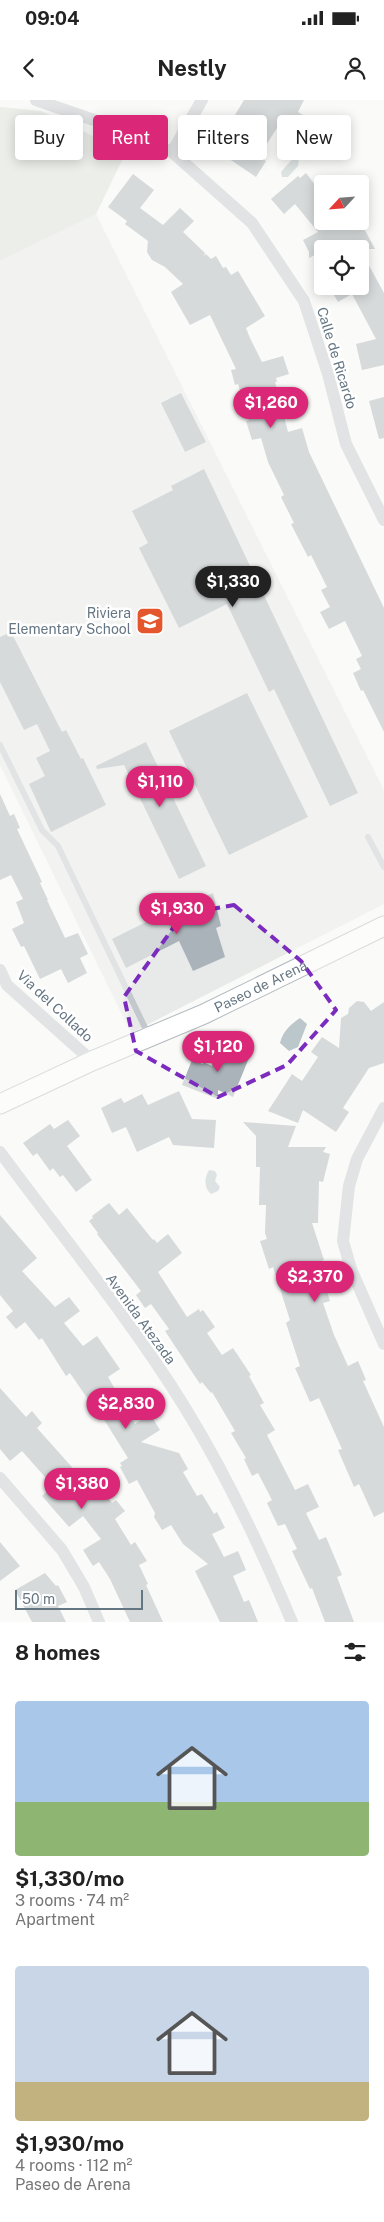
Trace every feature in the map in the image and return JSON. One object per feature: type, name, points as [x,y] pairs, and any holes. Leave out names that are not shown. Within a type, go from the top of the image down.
[{"type":"street","name":"Calle de Ricardo","points":[[36,100],[120,129],[172,152],[252,223],[304,301],[328,374],[346,444],[384,520]]},
{"type":"street","points":[[172,152],[202,100]]},
{"type":"street","name":"Paseo de Arena","points":[[0,1104],[92,1061],[204,1014],[384,926]]},
{"type":"street","name":"Via del Collado","points":[[0,970],[7,985],[92,1061]]},
{"type":"street","points":[[384,1108],[357,1159],[350,1186],[343,1241],[351,1269],[384,1344]]},
{"type":"street","name":"Avenida Atezada","points":[[0,1152],[147,1350],[184,1407],[238,1504],[292,1622]]},
{"type":"street","points":[[0,1478],[62,1550],[84,1587],[100,1622]]},
{"type":"lane","points":[[0,745],[42,830],[58,846],[150,1037]]},
{"type":"lane","points":[[368,837],[384,867]]},
{"type":"highlighted area","points":[[234,905],[301,961],[336,1010],[287,1065],[218,1097],[136,1051],[124,997],[183,914]]},
{"type":"shaded area","points":[[0,107],[41,111],[49,115],[15,115],[15,160],[83,160],[83,131],[93,136],[93,160],[122,160],[96,214],[0,261]]},
{"type":"shaded area","points":[[292,160],[299,160],[298,166],[288,177],[282,177],[281,172]]},
{"type":"shaded area","name":"Riviera Elementary School","points":[[96,214],[384,790],[384,904],[131,1033],[0,765],[0,261]]},
{"type":"shaded area","points":[[300,1018],[307,1024],[298,1047],[289,1051],[280,1043],[281,1039],[287,1029]]},
{"type":"shaded area","points":[[209,1170],[215,1171],[217,1175],[215,1181],[220,1187],[218,1191],[211,1194],[207,1189],[206,1183],[206,1176]]},
{"type":"building","points":[[244,100],[304,100],[298,112],[303,115],[277,115],[277,128],[267,144],[267,115],[235,115]]},
{"type":"building","points":[[231,160],[265,160],[266,161],[256,177]]},
{"type":"building","points":[[306,173],[314,184],[314,227],[295,204],[284,214],[271,199],[298,176],[300,178]]},
{"type":"building","points":[[133,174],[154,190],[140,208],[163,225],[180,208],[194,221],[183,232],[205,253],[204,256],[206,254],[211,259],[216,256],[223,268],[226,267],[231,275],[238,271],[265,316],[246,328],[262,362],[283,356],[289,374],[276,378],[277,382],[275,382],[288,432],[302,428],[309,452],[384,608],[384,732],[353,673],[361,669],[356,659],[362,656],[345,621],[329,629],[320,612],[330,607],[321,590],[327,587],[311,555],[308,557],[291,524],[294,523],[281,497],[284,495],[268,462],[261,438],[252,440],[246,421],[249,420],[238,384],[235,385],[231,370],[236,369],[210,315],[190,325],[171,292],[183,284],[165,267],[152,260],[147,252],[148,241],[125,224],[127,221],[108,207]]},
{"type":"building","points":[[316,230],[365,230],[375,249],[369,249],[369,240],[314,240],[314,255],[309,258],[309,252],[303,240],[318,232]]},
{"type":"building","points":[[369,266],[384,293],[384,365],[362,370],[356,344],[376,339],[353,295],[369,295]]},
{"type":"building","points":[[334,295],[350,295],[338,302]]},
{"type":"building","points":[[181,393],[206,442],[185,452],[161,403]]},
{"type":"building","points":[[384,397],[384,438],[379,439],[369,401]]},
{"type":"building","points":[[204,469],[358,793],[330,806],[274,689],[269,692],[227,604],[179,628],[139,548],[148,543],[132,511],[173,490],[171,486]]},
{"type":"building","points":[[11,632],[62,732],[66,730],[81,759],[83,758],[106,805],[51,832],[29,784],[45,776],[36,758],[50,751],[37,724],[24,730],[0,682],[0,637]]},
{"type":"building","points":[[247,693],[308,817],[229,855],[169,731]]},
{"type":"building","points":[[146,742],[206,866],[179,879],[124,765],[97,769],[96,766]]},
{"type":"building","points":[[0,794],[10,816],[14,814],[20,828],[17,829],[42,882],[40,883],[65,938],[78,933],[88,954],[80,958],[87,973],[68,983],[61,969],[40,979],[24,946],[21,947],[12,929],[24,923],[16,902],[23,899],[11,875],[0,880]]},
{"type":"building","points":[[213,893],[221,926],[216,928],[225,957],[193,971],[179,941],[126,968],[112,939],[174,908],[175,911]]},
{"type":"building","points":[[357,1001],[364,1002],[371,1011],[384,1002],[384,1063],[369,1068],[343,1108],[349,1112],[336,1132],[303,1110],[298,1123],[268,1111],[292,1074],[302,1081],[318,1057],[311,1052],[322,1037],[339,1048],[341,1018],[348,1014],[349,1008]]},
{"type":"building","points":[[228,1043],[251,1053],[233,1097],[218,1090],[218,1099],[182,1085],[192,1060],[212,1066],[213,1063],[219,1065]]},
{"type":"building","points":[[179,1091],[192,1119],[216,1120],[214,1148],[173,1145],[169,1137],[137,1152],[126,1127],[112,1133],[101,1108],[121,1098],[124,1103],[142,1094],[148,1105]]},
{"type":"building","points":[[68,1120],[80,1136],[67,1146],[92,1180],[76,1192],[63,1175],[60,1177],[53,1168],[50,1171],[37,1153],[33,1156],[23,1143],[50,1124],[54,1129]]},
{"type":"building","points":[[243,1122],[296,1126],[288,1147],[326,1147],[323,1152],[330,1154],[323,1182],[319,1181],[318,1223],[312,1223],[324,1260],[318,1262],[330,1301],[323,1303],[334,1335],[348,1366],[358,1361],[366,1380],[363,1381],[384,1427],[384,1512],[374,1517],[359,1484],[354,1487],[338,1450],[342,1449],[319,1398],[310,1402],[295,1368],[300,1366],[286,1323],[290,1320],[273,1267],[269,1269],[260,1241],[267,1239],[265,1233],[266,1205],[259,1205],[260,1167],[256,1167],[256,1136]]},
{"type":"building","points":[[109,1203],[119,1215],[127,1208],[157,1243],[168,1234],[182,1253],[158,1272],[187,1317],[199,1309],[200,1312],[203,1310],[215,1327],[207,1333],[222,1355],[233,1348],[251,1375],[249,1376],[264,1403],[260,1405],[275,1430],[267,1435],[295,1490],[308,1484],[319,1507],[306,1513],[319,1540],[326,1537],[342,1575],[337,1577],[354,1622],[325,1622],[312,1588],[310,1589],[292,1551],[297,1549],[285,1524],[278,1526],[267,1503],[272,1500],[258,1473],[252,1476],[244,1459],[246,1458],[231,1433],[235,1431],[212,1392],[202,1382],[200,1384],[165,1331],[169,1329],[151,1304],[145,1308],[136,1295],[141,1291],[89,1221],[93,1218],[92,1216]]},
{"type":"building","points":[[0,1215],[37,1258],[22,1271],[55,1307],[69,1297],[80,1311],[64,1323],[83,1346],[97,1336],[120,1369],[108,1377],[135,1424],[150,1414],[160,1430],[141,1442],[179,1453],[188,1469],[183,1472],[197,1496],[202,1494],[214,1514],[217,1512],[225,1528],[212,1534],[224,1557],[238,1551],[246,1570],[233,1576],[244,1602],[249,1600],[258,1622],[220,1622],[195,1571],[208,1564],[183,1544],[171,1525],[162,1530],[137,1480],[129,1484],[120,1467],[122,1466],[120,1463],[128,1458],[98,1410],[96,1411],[70,1373],[66,1376],[42,1338],[39,1340],[25,1322],[16,1329],[6,1317],[13,1311],[0,1295]]},
{"type":"building","points":[[0,1388],[26,1417],[32,1411],[42,1423],[37,1428],[87,1484],[94,1480],[97,1482],[112,1503],[116,1500],[125,1511],[115,1519],[131,1545],[135,1542],[147,1561],[139,1565],[163,1622],[130,1622],[110,1579],[99,1562],[93,1566],[83,1550],[101,1539],[83,1516],[69,1527],[42,1496],[53,1486],[22,1451],[10,1461],[0,1449]]},
{"type":"building","points":[[0,1542],[20,1566],[0,1581]]},
{"type":"building","points":[[45,1573],[56,1586],[58,1585],[67,1602],[58,1606],[66,1622],[32,1622],[15,1590]]},
{"type":"place","name":"Riviera Elementary School","points":[[150,621]]}]
